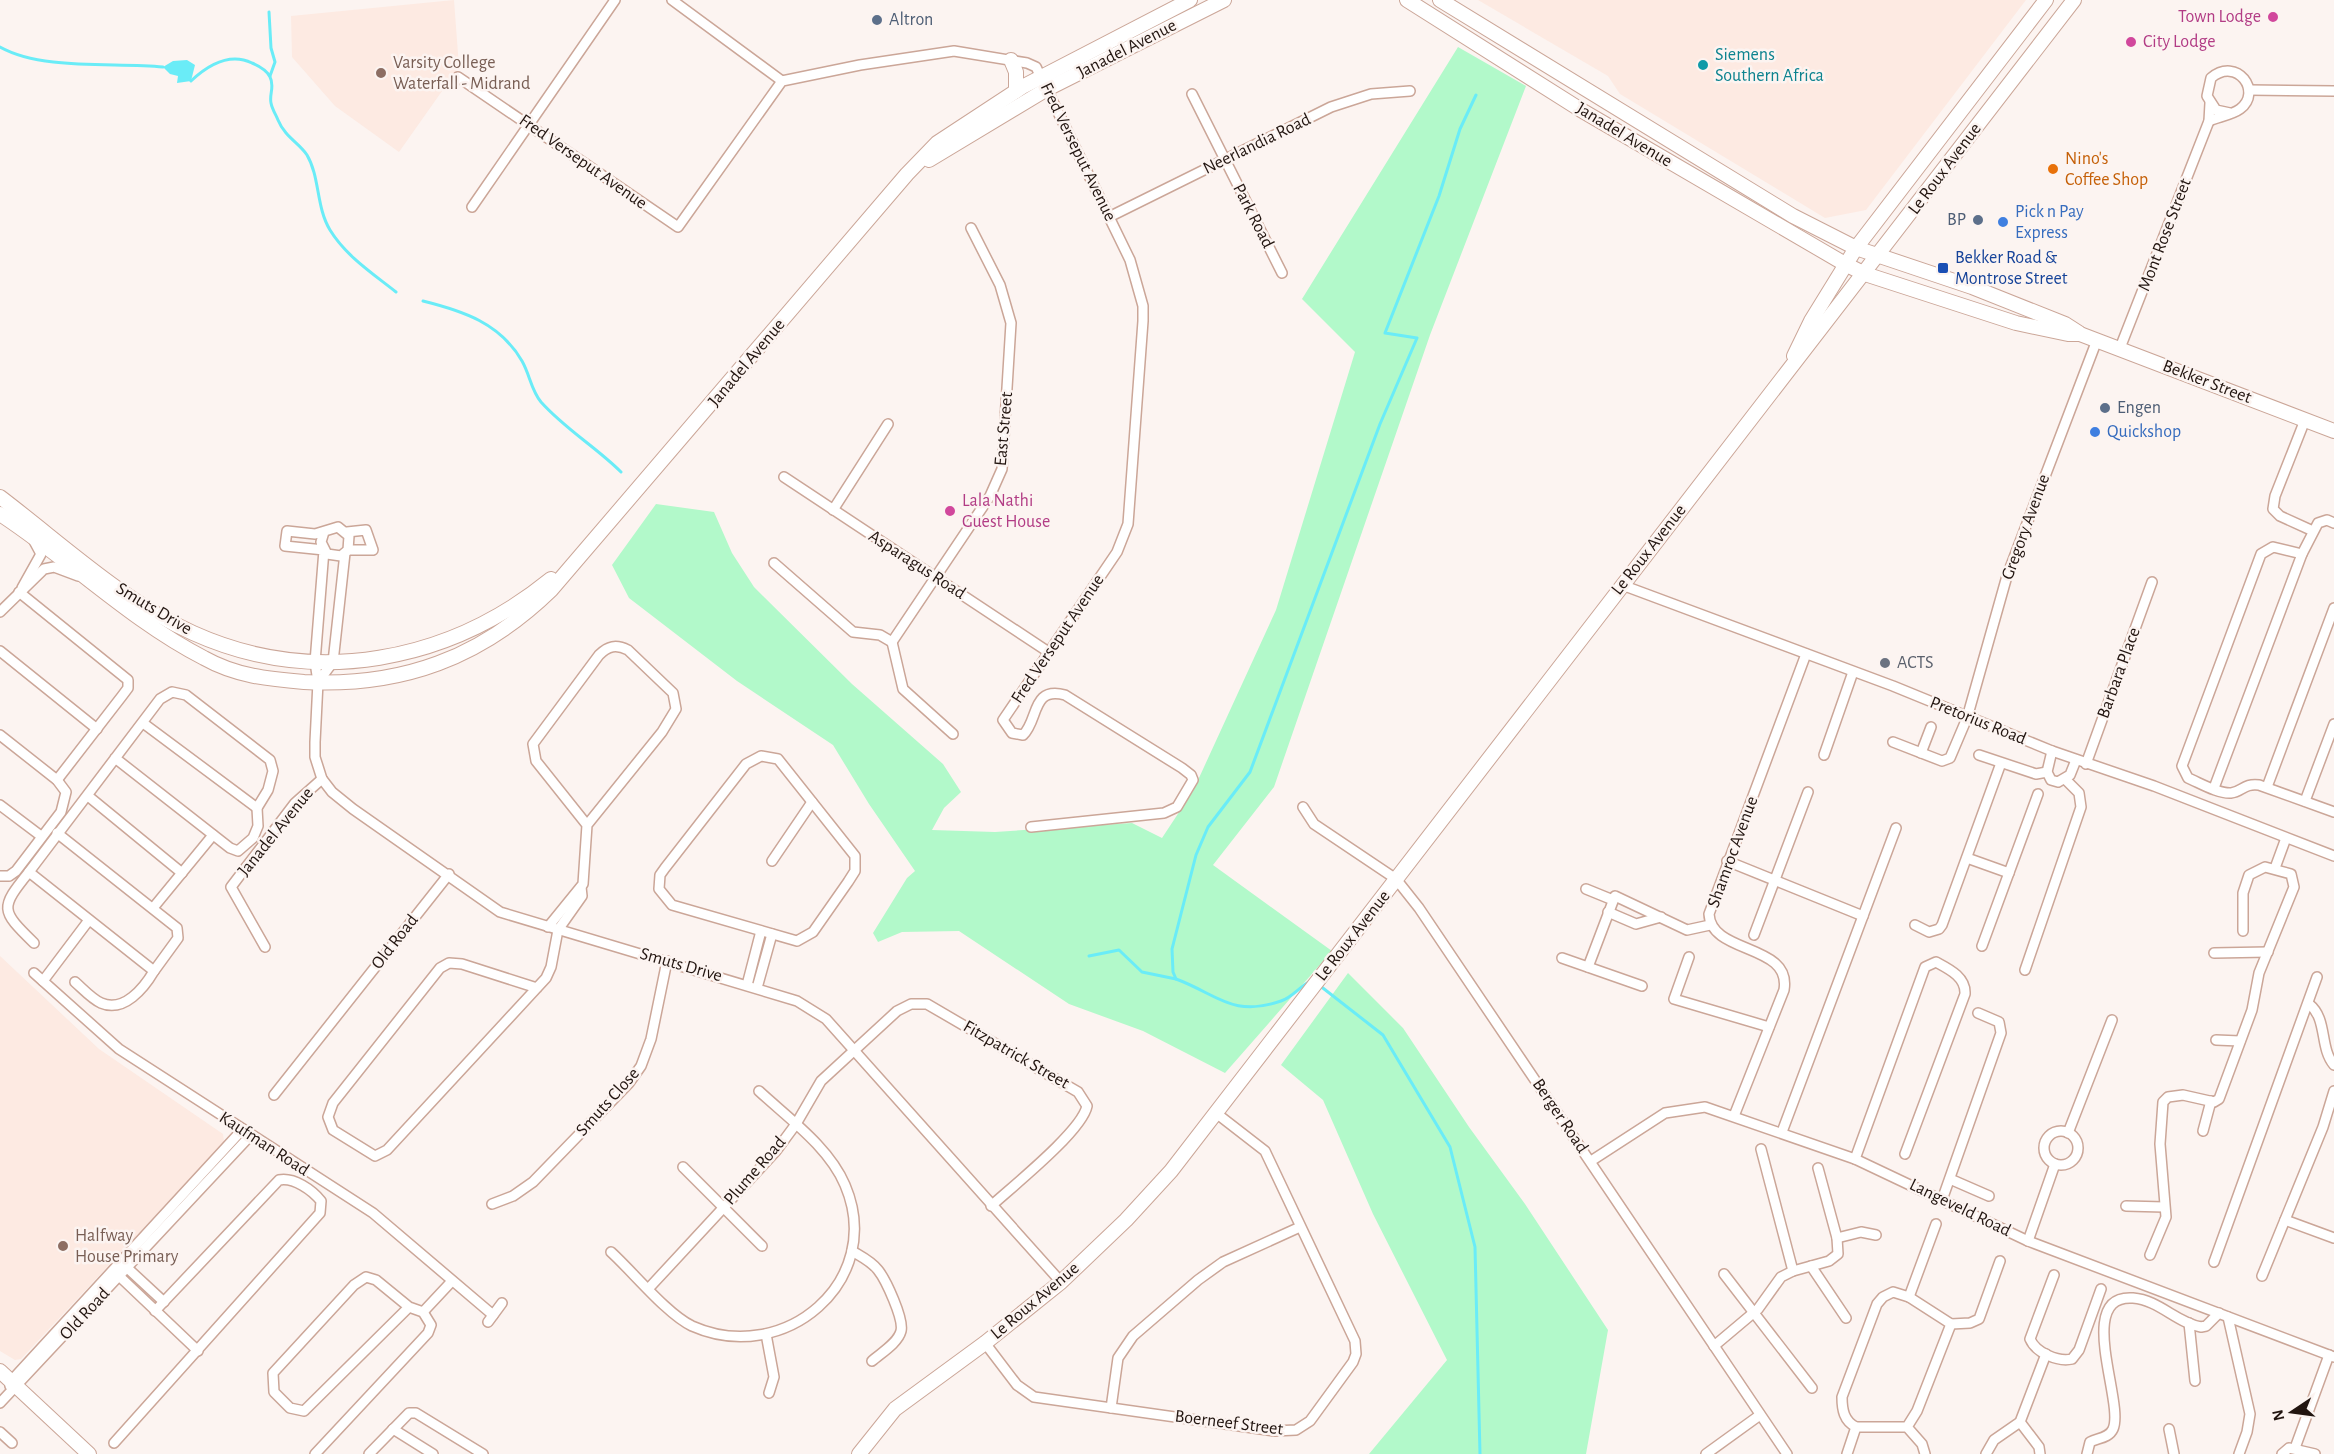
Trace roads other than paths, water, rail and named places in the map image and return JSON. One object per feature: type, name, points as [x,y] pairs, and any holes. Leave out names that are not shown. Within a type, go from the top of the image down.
[{"type":"main road","name":"Janadel Avenue","points":[[907,174],[1044,83],[1190,0]]},
{"type":"main road","name":"Janadel Avenue","points":[[324,682],[402,676],[436,666],[502,632],[530,611],[586,551],[907,174],[937,143],[1016,91],[1044,83],[1224,0]]},
{"type":"main road","name":"Janadel Avenue","points":[[1407,0],[1581,110],[1865,274]]},
{"type":"main road","name":"Janadel Avenue","points":[[1440,0],[1793,216],[1856,248],[1878,256]]},
{"type":"main road","name":"Le Roux Avenue","points":[[1792,364],[1810,321],[1856,248],[2046,0]]},
{"type":"main road","name":"Le Roux Avenue","points":[[859,1454],[895,1409],[985,1343],[1061,1282],[1164,1179],[1792,364],[1865,274],[2074,0]]},
{"type":"main road","points":[[1011,60],[1016,72],[1016,91]]},
{"type":"main road","name":"Bekker Street","points":[[1878,256],[1972,287],[2065,324],[2080,334],[2334,431]]},
{"type":"main road","name":"Bekker Street","points":[[1865,274],[2016,323],[2068,334],[2080,334]]},
{"type":"main road","name":"Smuts Drive","points":[[0,497],[119,589],[191,632],[229,647],[265,657],[333,663]]},
{"type":"main road","name":"Smuts Drive","points":[[0,514],[178,644],[220,667],[251,677],[324,682]]},
{"type":"main road","name":"Janadel Avenue","points":[[333,663],[402,654],[442,643],[474,630],[539,590],[586,551]]},
{"type":"main road","points":[[0,1371],[12,1387],[88,1454]]},
{"type":"street","points":[[472,207],[615,0]]},
{"type":"street","points":[[672,0],[782,81]]},
{"type":"street","name":"Fred Verseput Avenue","points":[[458,77],[530,124],[678,228],[782,81],[954,51],[1033,65],[1044,83],[1137,277],[1143,306],[1130,513],[1117,552],[1004,720],[1012,733],[1023,735],[1040,700],[1050,694],[1065,695],[1182,768],[1193,778],[1181,801],[1172,810],[1164,813],[1031,827]]},
{"type":"street","points":[[2209,121],[2230,113],[2245,103],[2249,90],[2242,76],[2230,70],[2217,73],[2208,84],[2207,96],[2217,110],[2230,113]]},
{"type":"street","name":"Neerlandia Road","points":[[1109,217],[1352,99],[1371,94],[1410,90]]},
{"type":"street","points":[[2249,90],[2334,91]]},
{"type":"street","name":"Park Road","points":[[1192,94],[1282,273]]},
{"type":"street","name":"Mont Rose Street","points":[[2120,348],[2209,121],[2210,103]]},
{"type":"street","name":"East Street","points":[[892,642],[938,578],[995,488],[1002,469],[1011,323],[1000,285],[971,228]]},
{"type":"street","name":"Gregory Avenue","points":[[1921,753],[1942,761],[1950,758],[1967,718],[2007,576],[2097,340]]},
{"type":"street","points":[[2305,420],[2275,496],[2273,509],[2280,516],[2313,531]]},
{"type":"street","points":[[833,510],[888,424]]},
{"type":"street","name":"Asparagus Road","points":[[784,477],[1050,653]]},
{"type":"street","points":[[2214,788],[2302,554],[2313,531],[2321,521],[2334,523]]},
{"type":"street","points":[[338,527],[347,532],[366,530],[373,550],[346,552],[331,556],[324,550],[285,546],[287,531],[307,534],[324,532],[338,527]]},
{"type":"street","points":[[0,612],[21,590],[41,554],[39,547],[22,529]]},
{"type":"street","points":[[324,532],[321,542],[324,550],[315,662],[324,682]]},
{"type":"street","points":[[322,779],[315,757],[324,682],[333,663],[346,552],[350,541],[347,532]]},
{"type":"street","points":[[2302,554],[2273,547],[2261,554],[2183,758],[2182,766],[2186,777],[2214,788],[2231,793],[2247,784],[2267,788],[2334,812]]},
{"type":"street","points":[[39,560],[47,568],[59,568],[106,591]]},
{"type":"street","points":[[774,563],[853,632],[880,636],[892,642],[903,689],[953,734]]},
{"type":"street","points":[[21,590],[28,587],[47,568]]},
{"type":"street","name":"Barbara Place","points":[[2086,764],[2152,582]]},
{"type":"street","name":"Pretorius Road","points":[[1622,585],[1853,672],[2052,752],[2154,786],[2334,856]]},
{"type":"street","points":[[21,590],[128,680],[128,688],[57,780]]},
{"type":"street","points":[[2267,788],[2334,608]]},
{"type":"street","points":[[537,988],[462,964],[449,963],[440,968],[333,1103],[328,1117],[333,1130],[370,1154],[381,1155],[537,988],[551,968],[553,928],[574,891],[581,887],[585,874],[584,836],[587,825],[662,732],[676,709],[673,693],[628,650],[620,646],[606,649],[599,655],[533,744],[536,761],[587,825]]},
{"type":"street","points":[[0,651],[97,729]]},
{"type":"street","name":"Shamroc Avenue","points":[[1734,1116],[1784,990],[1785,977],[1782,970],[1768,958],[1717,933],[1710,925],[1709,914],[1806,654]]},
{"type":"street","points":[[1824,755],[1853,672]]},
{"type":"street","points":[[34,943],[8,919],[4,906],[10,892],[29,872],[57,833],[88,796],[115,758],[167,693],[182,693],[198,703],[270,760],[271,780],[257,808],[258,826],[253,838],[242,849],[230,848],[115,758]]},
{"type":"street","points":[[143,723],[257,808]]},
{"type":"street","points":[[2305,801],[2334,724]]},
{"type":"street","points":[[1893,742],[1921,753],[1931,727]]},
{"type":"street","points":[[0,735],[64,787],[65,804],[13,874],[0,876]]},
{"type":"street","points":[[2052,752],[2048,772],[2051,780],[2058,782],[2065,779],[2070,775],[2076,760]]},
{"type":"street","points":[[1979,755],[2036,774],[2048,772]]},
{"type":"street","points":[[768,756],[778,759],[812,802],[851,847],[855,856],[855,871],[808,936],[791,941],[672,904],[659,889],[660,875],[746,764],[755,757],[768,756]]},
{"type":"street","points":[[1915,925],[1926,932],[1939,929],[2001,763]]},
{"type":"street","name":"Smuts Drive","points":[[322,779],[332,792],[353,809],[396,841],[449,874],[473,895],[500,912],[758,988],[813,1008],[853,1049],[1061,1282]]},
{"type":"street","name":"Janadel Avenue","points":[[265,947],[231,887],[295,803],[322,779]]},
{"type":"street","points":[[2025,970],[2081,807],[2079,793],[2065,779]]},
{"type":"street","points":[[1754,935],[1808,792]]},
{"type":"street","points":[[1982,946],[2038,794]]},
{"type":"street","points":[[88,796],[182,873]]},
{"type":"street","points":[[772,861],[812,802]]},
{"type":"street","points":[[0,805],[41,836]]},
{"type":"street","name":"Berger Road","points":[[1303,807],[1314,824],[1396,879],[1591,1161],[1787,1454]]},
{"type":"street","points":[[1782,1132],[1896,828]]},
{"type":"street","points":[[57,833],[177,928],[179,936],[135,996],[118,1004],[99,1002],[75,982]]},
{"type":"street","points":[[153,908],[213,836]]},
{"type":"street","points":[[2275,868],[2286,838]]},
{"type":"street","points":[[1967,858],[2008,873]]},
{"type":"street","points":[[1727,861],[1863,916]]},
{"type":"street","points":[[2150,1255],[2165,1222],[2160,1144],[2163,1102],[2176,1095],[2211,1101],[2219,1099],[2252,1010],[2259,973],[2295,883],[2291,874],[2275,868],[2265,867],[2253,870],[2242,892],[2244,931]]},
{"type":"street","points":[[29,872],[154,971]]},
{"type":"street","name":"Old Road","points":[[274,1095],[449,874]]},
{"type":"street","points":[[1586,890],[1614,898],[1687,930],[1710,925]]},
{"type":"street","points":[[1588,967],[1614,898]]},
{"type":"street","points":[[1608,912],[1635,924],[1661,917]]},
{"type":"street","points":[[43,981],[89,920]]},
{"type":"street","points":[[747,985],[761,931]]},
{"type":"street","points":[[758,988],[772,934]]},
{"type":"street","points":[[2214,953],[2268,952]]},
{"type":"street","points":[[1689,957],[1674,999],[1769,1027]]},
{"type":"street","points":[[1562,958],[1642,986]]},
{"type":"street","name":"Smuts Close","points":[[492,1204],[533,1182],[636,1075],[649,1048],[667,961]]},
{"type":"street","points":[[1855,1158],[1925,967],[1936,962],[1955,973],[1965,987],[1965,994],[1905,1154]]},
{"type":"street","name":"Kaufman Road","points":[[34,973],[119,1049],[250,1136],[373,1213],[452,1281],[490,1319],[502,1303]]},
{"type":"street","points":[[2214,1262],[2317,977]]},
{"type":"street","name":"Fitzpatrick Street","points":[[853,1049],[906,1005],[927,1004],[1078,1092],[1087,1106],[1082,1120],[991,1206]]},
{"type":"street","points":[[2308,1004],[2318,1013],[2328,1054],[2334,1065]]},
{"type":"street","points":[[1942,1200],[2001,1033],[1999,1022],[1978,1013]]},
{"type":"street","points":[[2068,1133],[2112,1020]]},
{"type":"street","points":[[2216,1040],[2240,1041]]},
{"type":"street","name":"Plume Road","points":[[649,1288],[724,1208],[796,1124],[821,1081],[853,1049]]},
{"type":"street","points":[[611,1252],[676,1316],[698,1328],[729,1336],[766,1334],[797,1323],[826,1300],[843,1274],[852,1251],[854,1220],[845,1184],[829,1159],[796,1124],[759,1091]]},
{"type":"street","points":[[2262,1276],[2323,1127],[2334,1092]]},
{"type":"street","points":[[2203,1131],[2211,1101]]},
{"type":"street","name":"Langeveld Road","points":[[1591,1161],[1665,1113],[1705,1107],[1855,1158],[2028,1241],[2332,1356]]},
{"type":"street","name":"Boerneef Street","points":[[985,1343],[1017,1385],[1035,1397],[1289,1432],[1310,1421],[1353,1362],[1356,1347],[1265,1151],[1216,1113]]},
{"type":"street","points":[[2323,1127],[2334,1132]]},
{"type":"street","name":"Old Road","points":[[0,1403],[242,1130]]},
{"type":"street","points":[[2057,1132],[2068,1133],[2076,1141],[2077,1152],[2066,1164],[2055,1164],[2045,1152],[2045,1142],[2057,1132]]},
{"type":"street","name":"Old Road","points":[[124,1265],[250,1136]]},
{"type":"street","points":[[1761,1149],[1793,1270]]},
{"type":"street","points":[[2028,1241],[2055,1164]]},
{"type":"street","points":[[683,1167],[762,1246]]},
{"type":"street","points":[[1714,1346],[1754,1313],[1773,1284],[1793,1270],[1835,1258],[1838,1254],[1837,1238],[1818,1168]]},
{"type":"street","points":[[114,1443],[320,1213],[321,1201],[299,1184],[286,1179],[279,1180],[156,1311]]},
{"type":"street","points":[[1950,1179],[1989,1196]]},
{"type":"street","points":[[2126,1206],[2164,1207]]},
{"type":"street","points":[[2284,1220],[2334,1238]]},
{"type":"street","points":[[1909,1297],[1936,1224]]},
{"type":"street","points":[[1111,1408],[1118,1358],[1133,1336],[1198,1280],[1223,1263],[1300,1227]]},
{"type":"street","points":[[1837,1238],[1867,1232],[1876,1234]]},
{"type":"street","points":[[852,1251],[868,1260],[880,1272],[899,1314],[902,1329],[898,1338],[872,1361]]},
{"type":"street","points":[[1924,1454],[1922,1444],[1907,1427],[1856,1427],[1844,1414],[1842,1397],[1877,1304],[1883,1296],[1893,1292],[1909,1297],[1951,1324],[1970,1323],[1979,1319],[2000,1261]]},
{"type":"street","points":[[124,1265],[164,1302]]},
{"type":"street","points":[[1811,1266],[1846,1318]]},
{"type":"street","points":[[116,1274],[198,1351]]},
{"type":"street","points":[[1724,1274],[1812,1388]]},
{"type":"street","points":[[2054,1275],[2030,1336],[2033,1344],[2046,1354],[2064,1360],[2076,1356],[2101,1288]]},
{"type":"street","points":[[315,1454],[428,1333],[431,1325],[423,1312],[409,1307],[372,1278],[361,1279],[273,1373],[274,1392],[294,1410],[304,1411],[409,1307]]},
{"type":"street","points":[[423,1312],[452,1281]]},
{"type":"street","points":[[2087,1454],[2090,1442],[2107,1436],[2114,1425],[2114,1399],[2105,1351],[2105,1327],[2111,1306],[2123,1299],[2142,1299],[2189,1323],[2206,1326],[2224,1315],[2250,1414],[2247,1432],[2239,1454]]},
{"type":"street","points":[[2189,1323],[2195,1381]]},
{"type":"street","points":[[1907,1427],[1917,1411],[1951,1324]]},
{"type":"street","points":[[766,1334],[774,1377],[769,1393]]},
{"type":"street","points":[[1986,1454],[1994,1440],[2020,1422],[2046,1354]]},
{"type":"street","points":[[2295,1448],[2332,1356]]},
{"type":"street","points":[[374,1453],[409,1413],[416,1413],[483,1454]]},
{"type":"street","points":[[1706,1454],[1760,1415]]},
{"type":"street","points":[[2020,1422],[2039,1447],[2040,1454]]},
{"type":"street","points":[[1847,1454],[1856,1427]]},
{"type":"street","points":[[393,1429],[433,1454]]},
{"type":"street","points":[[2169,1429],[2174,1454]]},
{"type":"street","points":[[0,1432],[12,1443]]},
{"type":"street","points":[[2282,1454],[2286,1449],[2295,1448],[2315,1454]]},
{"type":"water","points":[[187,60],[195,65],[191,81],[177,83],[178,76],[170,74],[163,67],[173,61]]},
{"type":"waterway","points":[[269,12],[271,48],[275,62],[270,76]]},
{"type":"waterway","points":[[0,47],[17,55],[58,63],[163,67]]},
{"type":"waterway","points":[[191,81],[212,65],[235,59],[257,65],[267,72],[272,84],[272,107],[284,131],[307,155],[314,173],[322,212],[330,230],[352,256],[396,292]]},
{"type":"waterway","points":[[1312,980],[1281,1001],[1264,1006],[1237,1005],[1176,979],[1173,972],[1172,949],[1196,855],[1208,827],[1250,772],[1380,424],[1417,338],[1385,333],[1439,196],[1460,129],[1476,95]]},
{"type":"waterway","points":[[423,301],[466,314],[492,328],[503,337],[522,361],[541,402],[621,472]]},
{"type":"waterway","points":[[1089,956],[1119,950],[1142,972],[1176,979]]},
{"type":"waterway","points":[[1319,985],[1383,1035],[1450,1147],[1475,1247],[1480,1454]]},
{"type":"place","name":"Town Lodge","points":[[2273,17]]},
{"type":"place","name":"Altron","points":[[877,20]]},
{"type":"place","name":"City Lodge","points":[[2131,42]]},
{"type":"place","name":"Siemens Southern Africa","points":[[1703,65]]},
{"type":"place","name":"Varsity College Waterfall - Midrand","points":[[381,73]]},
{"type":"place","name":"Nino's Coffee Shop","points":[[2053,169]]},
{"type":"place","name":"BP","points":[[1978,220]]},
{"type":"place","name":"Pick n Pay Express","points":[[2003,222]]},
{"type":"place","name":"Bekker Road & Montrose Street","points":[[1943,268]]},
{"type":"place","name":"Engen","points":[[2105,408]]},
{"type":"place","name":"Quickshop","points":[[2095,432]]},
{"type":"place","name":"Lala Nathi Guest House","points":[[950,511]]},
{"type":"place","name":"ACTS","points":[[1885,663]]},
{"type":"place","name":"Halfway House Primary","points":[[63,1246]]}]
